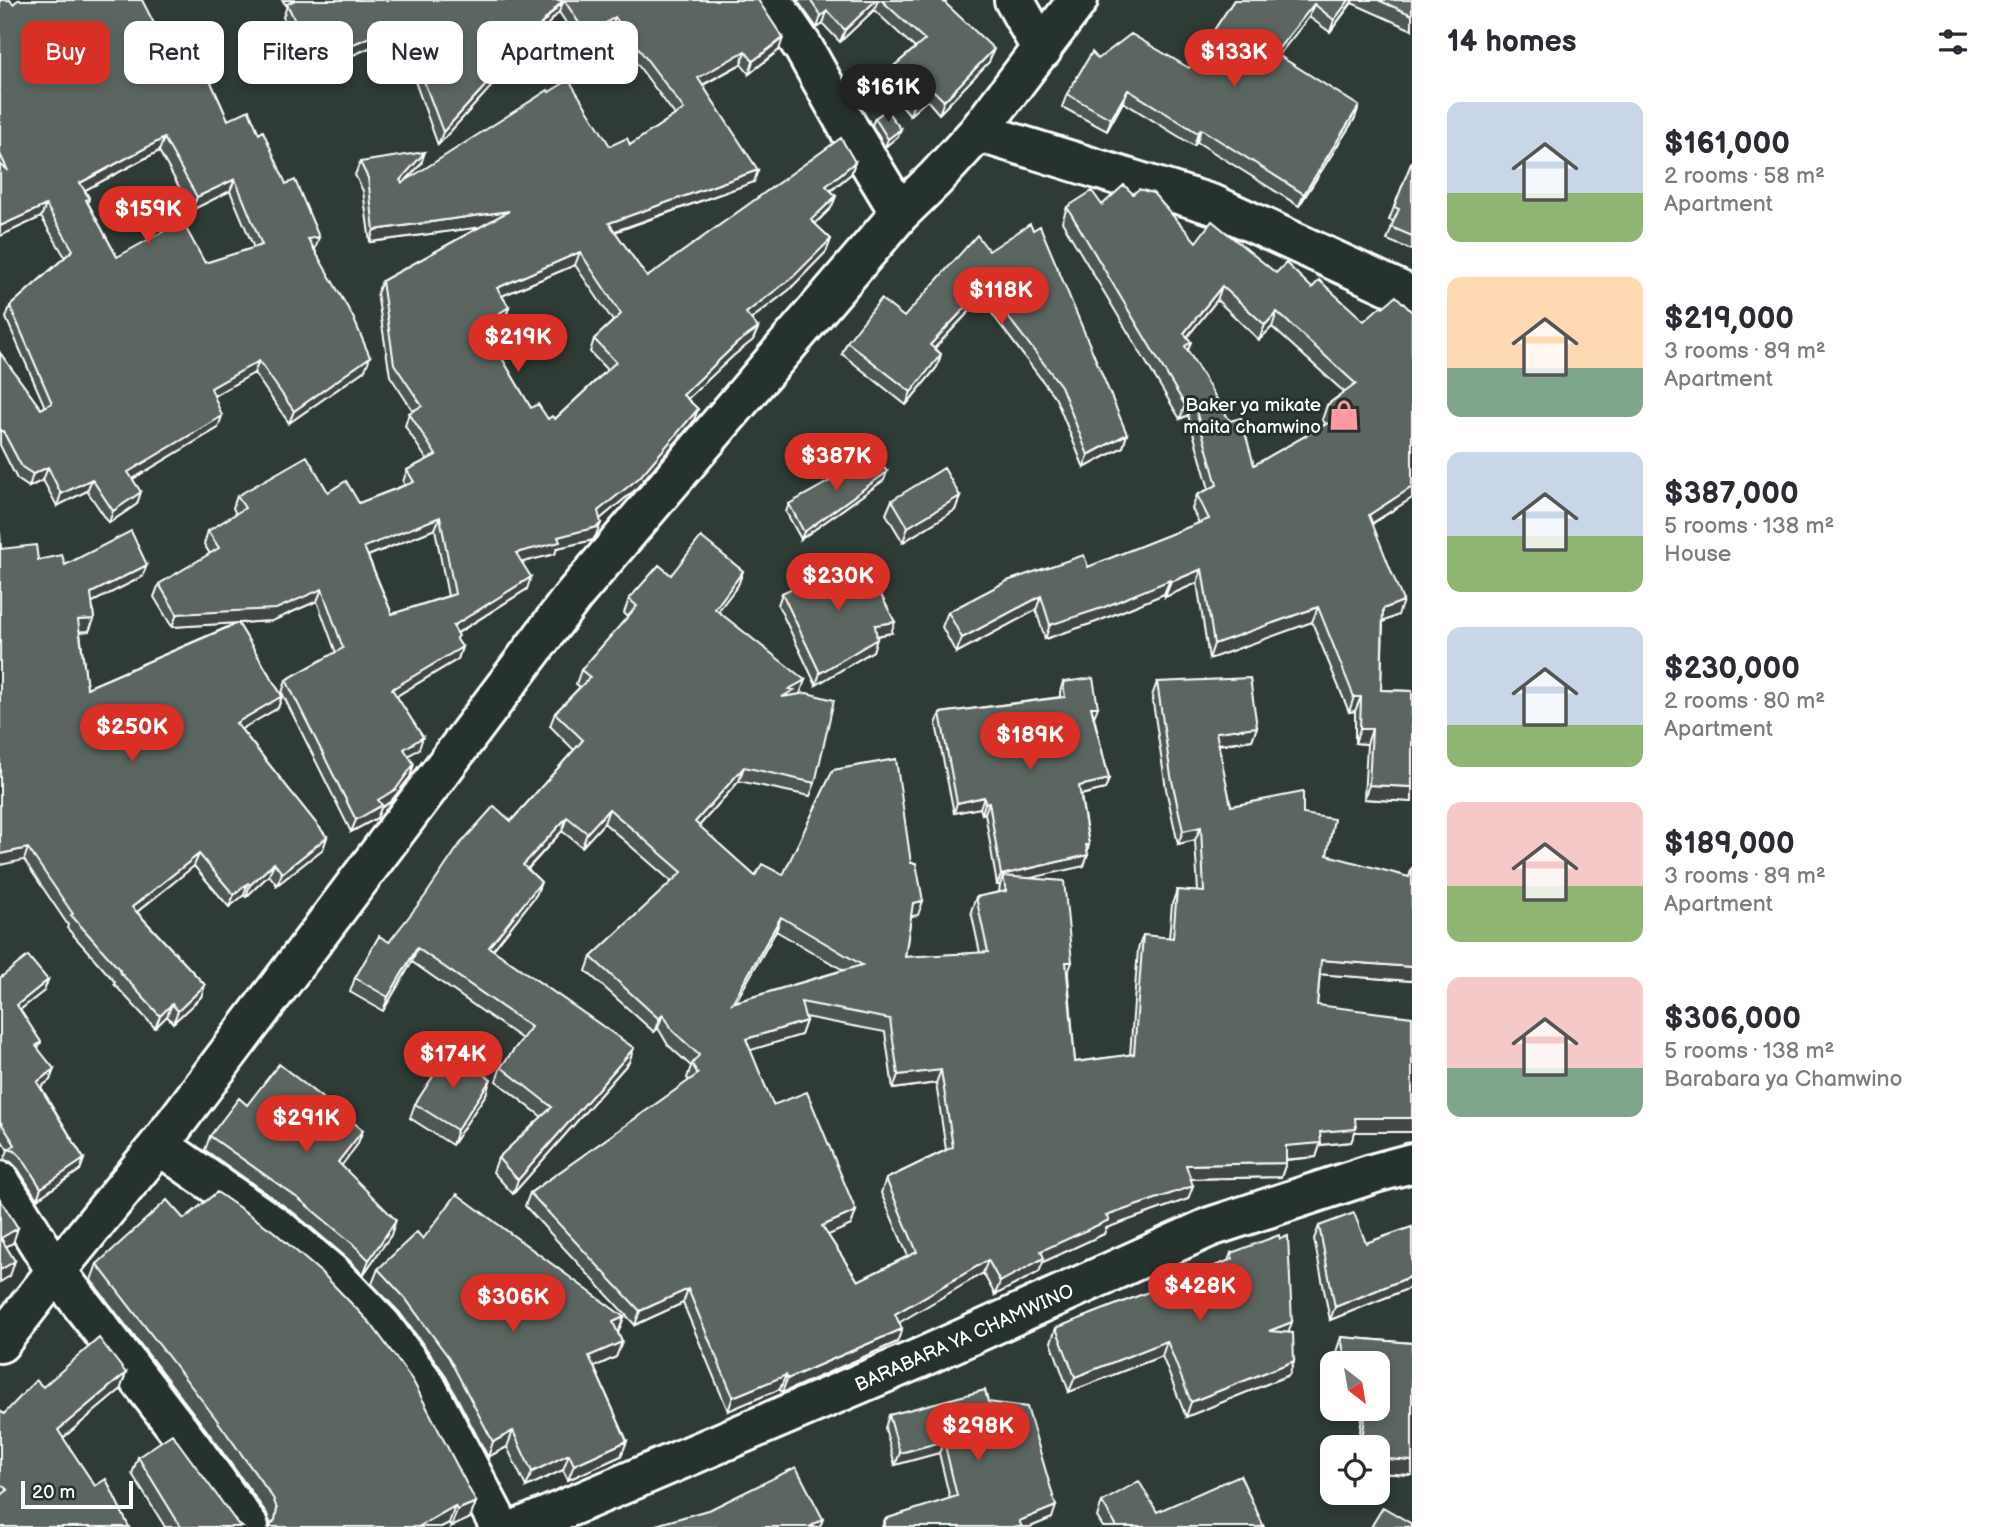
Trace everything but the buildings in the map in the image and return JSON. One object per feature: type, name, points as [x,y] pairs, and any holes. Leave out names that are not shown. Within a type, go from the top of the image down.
[{"type":"street","points":[[771,0],[803,47],[900,213]]},
{"type":"street","points":[[1014,0],[1042,50]]},
{"type":"street","points":[[0,1343],[159,1144],[574,595],[900,213],[936,179],[978,132],[1078,0]]},
{"type":"street","points":[[978,132],[1214,205],[1412,296]]},
{"type":"street","points":[[159,1144],[280,1230],[333,1275],[382,1326],[426,1386],[500,1527]]},
{"type":"street","name":"BARABARA YA CHAMWINO","points":[[522,1527],[920,1358],[1210,1227],[1412,1163]]},
{"type":"street","points":[[0,1181],[56,1271],[182,1434],[249,1527]]},
{"type":"place","name":"Baker ya mikate maita chamwino","points":[[1344,415]]}]
